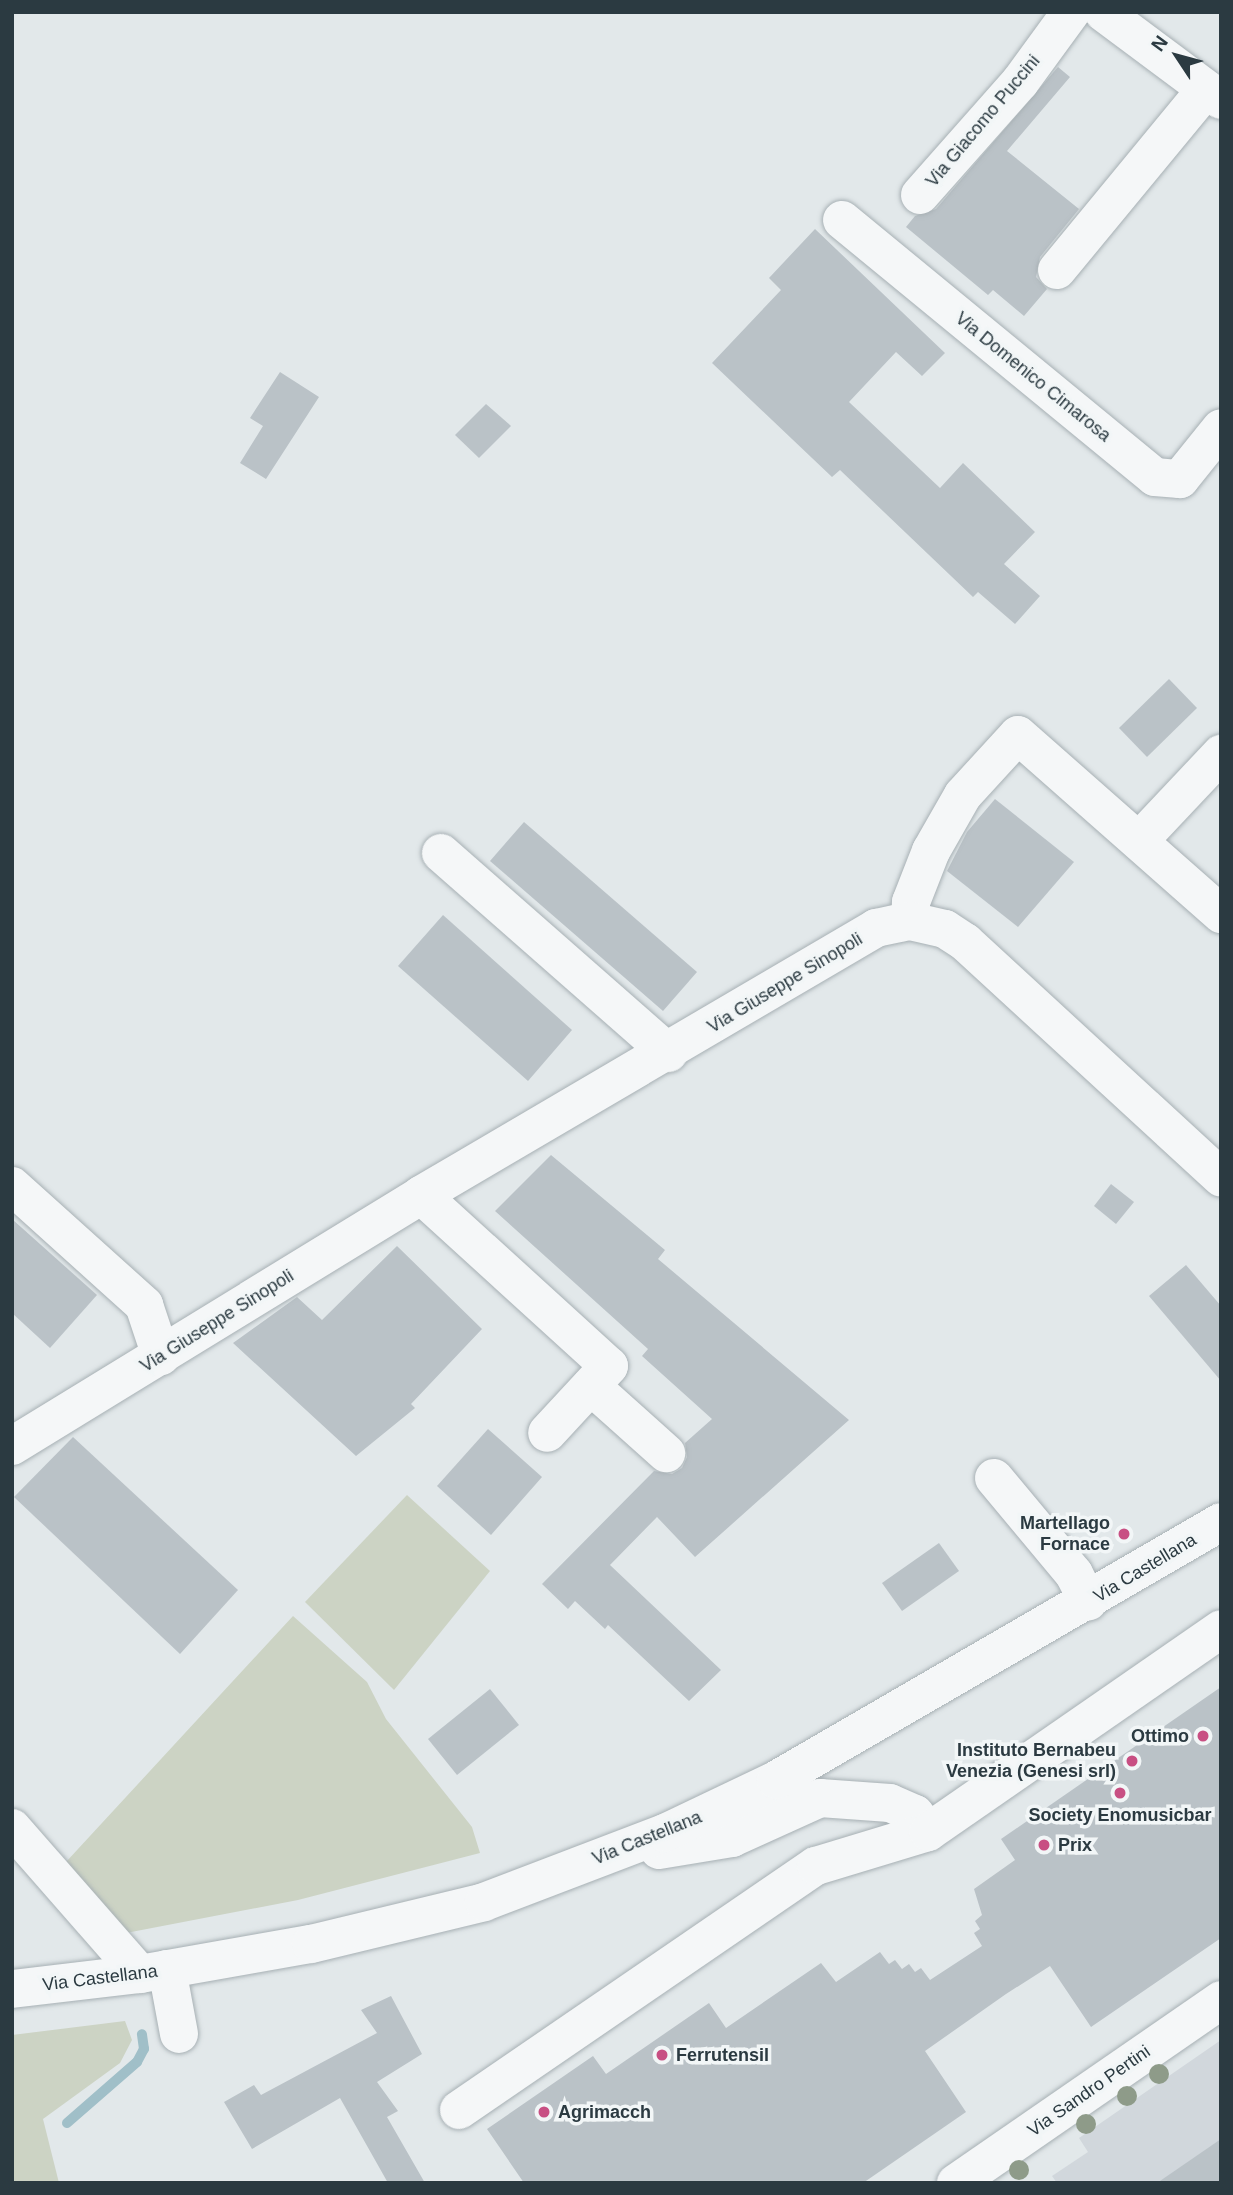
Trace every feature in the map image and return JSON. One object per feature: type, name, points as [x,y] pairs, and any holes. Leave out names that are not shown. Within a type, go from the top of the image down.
[{"type":"street","name":"Via Giacomo Puccini","points":[[920,195],[1020,82],[1070,12]]},
{"type":"street","points":[[1057,270],[1213,95],[1103,12]]},
{"type":"street","name":"Via Domenico Cimarosa","points":[[842,220],[1155,477],[1180,479],[1221,428]]},
{"type":"street","points":[[910,921],[911,902],[931,851],[963,795],[1018,735],[1221,914]]},
{"type":"street","points":[[1139,841],[1221,754]]},
{"type":"street","points":[[441,853],[669,1053]]},
{"type":"street","name":"Via Giuseppe Sinopoli","points":[[12,1446],[421,1195],[669,1053],[876,928],[910,921],[945,929],[965,942],[1221,1177]]},
{"type":"street","points":[[12,1186],[144,1305],[161,1356]]},
{"type":"street","points":[[421,1195],[609,1366],[547,1433]]},
{"type":"street","points":[[591,1386],[666,1453]]},
{"type":"street","points":[[994,1478],[1074,1574],[1088,1602]]},
{"type":"street","name":"Via Castellana","points":[[12,1989],[153,1971],[311,1944],[484,1902],[588,1862],[776,1780],[1088,1602],[1221,1522]]},
{"type":"street","points":[[459,2110],[816,1866],[928,1832],[1221,1629]]},
{"type":"street","points":[[588,1862],[732,1838],[791,1808],[820,1798],[890,1803],[915,1814],[928,1832]]},
{"type":"street","points":[[791,1808],[819,1817],[832,1861]]},
{"type":"street","points":[[12,1828],[153,1971],[179,2034]]},
{"type":"street","name":"Via Sandro Pertini","points":[[956,2183],[1221,2000]]},
{"type":"shaded area","points":[[1221,2040],[1221,2183],[1057,2183],[1052,2176],[1088,2152],[1079,2138]]},
{"type":"green space","points":[[407,1495],[490,1571],[394,1690],[305,1602]]},
{"type":"green space","points":[[293,1616],[367,1682],[386,1719],[472,1827],[480,1853],[298,1900],[126,1933],[66,1862]]},
{"type":"green space","points":[[125,2021],[132,2040],[120,2063],[43,2119],[59,2183],[12,2183],[12,2035]]},
{"type":"building","points":[[1058,67],[1070,77],[1007,151],[1079,209],[1040,257],[1036,277],[1047,289],[1024,316],[993,290],[988,295],[906,227],[915,216],[936,209]]},
{"type":"building","points":[[815,229],[945,353],[922,376],[896,352],[849,402],[940,488],[963,463],[1035,532],[1004,564],[1040,596],[1015,624],[978,592],[973,597],[840,470],[832,477],[712,363],[781,290],[769,278]]},
{"type":"building","points":[[280,372],[319,397],[266,479],[240,463],[263,426],[250,418]]},
{"type":"building","points":[[486,404],[511,426],[479,458],[455,435]]},
{"type":"building","points":[[1169,679],[1197,708],[1147,757],[1119,728]]},
{"type":"building","points":[[995,799],[1074,862],[1018,927],[947,871],[967,832]]},
{"type":"building","points":[[524,822],[697,972],[663,1011],[490,861]]},
{"type":"building","points":[[443,915],[572,1030],[528,1081],[398,966]]},
{"type":"building","points":[[551,1155],[665,1250],[658,1259],[849,1420],[695,1557],[657,1517],[610,1565],[721,1670],[689,1701],[608,1625],[605,1629],[575,1601],[568,1609],[542,1584],[654,1471],[672,1474],[682,1468],[687,1457],[685,1443],[712,1419],[642,1356],[648,1349],[495,1211]]},
{"type":"building","points":[[1111,1184],[1134,1202],[1116,1224],[1094,1206]]},
{"type":"building","points":[[12,1219],[97,1295],[50,1348],[12,1313]]},
{"type":"building","points":[[397,1246],[482,1329],[411,1404],[415,1408],[356,1456],[233,1343],[297,1297],[322,1320]]},
{"type":"building","points":[[1186,1265],[1221,1306],[1221,1381],[1149,1296]]},
{"type":"building","points":[[488,1429],[542,1477],[491,1535],[437,1486]]},
{"type":"building","points":[[73,1437],[238,1590],[180,1654],[14,1497]]},
{"type":"building","points":[[939,1543],[959,1571],[902,1611],[882,1583]]},
{"type":"building","points":[[1221,1687],[1221,1938],[1091,2027],[1050,1966],[1006,1994],[925,2051],[966,2112],[863,2183],[524,2183],[487,2129],[593,2056],[606,2074],[709,2003],[726,2028],[821,1963],[836,1982],[880,1952],[889,1964],[895,1960],[902,1969],[909,1964],[915,1972],[921,1968],[930,1980],[982,1946],[974,1933],[980,1929],[975,1921],[982,1915],[974,1889],[1015,1860],[1001,1839]]},
{"type":"building","points":[[490,1689],[519,1725],[457,1775],[428,1739]]},
{"type":"building","points":[[391,1996],[422,2054],[377,2082],[398,2111],[387,2117],[425,2183],[388,2183],[340,2098],[252,2149],[224,2102],[254,2085],[261,2095],[377,2033],[361,2010]]},
{"type":"building","points":[[1221,2139],[1221,2183],[1157,2183]]},
{"type":"waterway","points":[[67,2123],[137,2062],[144,2049],[142,2034]]},
{"type":"place","name":"Martellago Fornace","points":[[1124,1534]]},
{"type":"place","name":"Ottimo","points":[[1203,1736]]},
{"type":"place","name":"Instituto Bernabeu Venezia (Genesi srl)","points":[[1132,1761]]},
{"type":"place","name":"Society Enomusicbar","points":[[1120,1793]]},
{"type":"place","name":"Prix","points":[[1044,1845]]},
{"type":"place","name":"Ferrutensil","points":[[662,2055]]},
{"type":"place","name":"Agrimacch","points":[[544,2112]]}]
